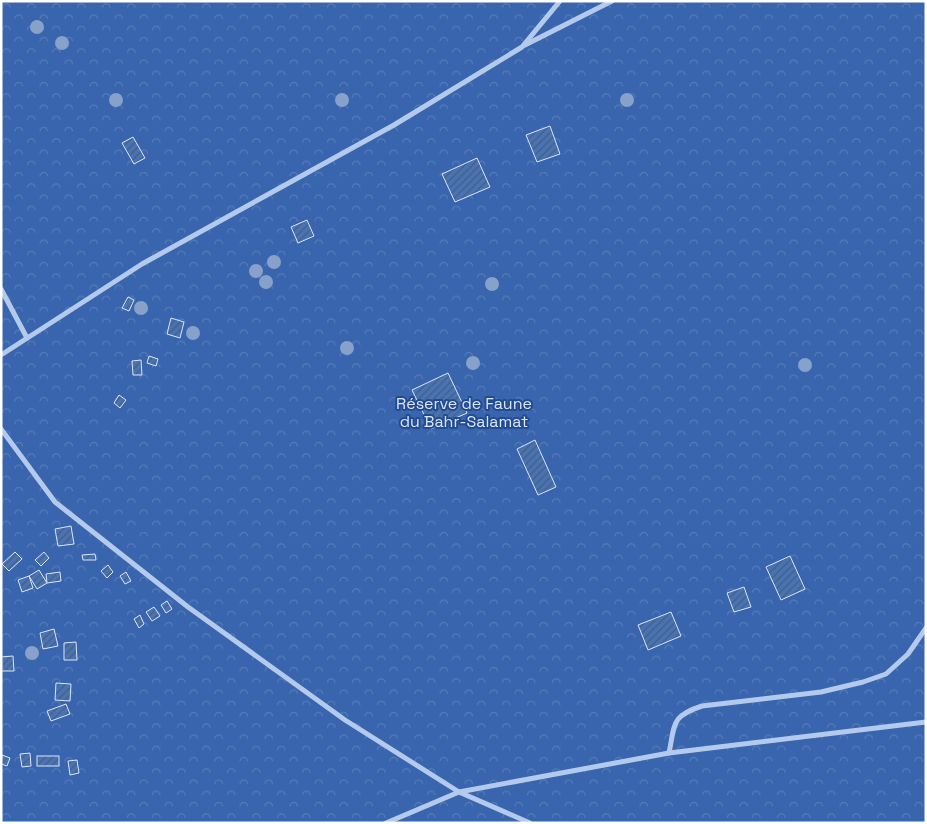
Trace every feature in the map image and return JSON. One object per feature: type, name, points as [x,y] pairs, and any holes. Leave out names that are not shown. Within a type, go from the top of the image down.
[{"type":"street","points":[[522,47],[560,1]]},
{"type":"street","points":[[1,355],[142,264],[394,125],[522,47],[612,1]]},
{"type":"street","points":[[1,289],[27,338]]},
{"type":"street","points":[[1,429],[46,491],[88,530],[188,607],[329,709],[459,792],[530,823]]},
{"type":"street","points":[[669,753],[675,722],[686,711],[702,706],[821,692],[886,674],[908,654],[926,628]]},
{"type":"street","points":[[386,823],[459,792],[669,753],[926,722]]},
{"type":"green space","name":"Réserve de Faune du Bahr-Salamat","points":[[1,1],[926,1],[926,823],[1,823]]},
{"type":"building","points":[[550,126],[560,154],[537,162],[526,135]]},
{"type":"building","points":[[133,137],[145,158],[134,164],[122,143]]},
{"type":"building","points":[[477,158],[490,187],[455,202],[442,174]]},
{"type":"building","points":[[307,220],[314,236],[298,243],[291,227]]},
{"type":"building","points":[[128,297],[134,300],[129,311],[122,308]]},
{"type":"building","points":[[171,318],[184,322],[180,338],[167,334]]},
{"type":"building","points":[[149,356],[158,359],[156,366],[147,363]]},
{"type":"building","points":[[141,360],[142,375],[133,375],[132,361]]},
{"type":"building","points":[[448,373],[467,413],[431,429],[412,390]]},
{"type":"building","points":[[119,395],[126,400],[120,408],[114,403]]},
{"type":"building","points":[[535,440],[556,487],[538,495],[517,449]]},
{"type":"building","points":[[71,526],[74,544],[58,546],[55,529]]},
{"type":"building","points":[[15,552],[22,559],[9,571],[2,564]]},
{"type":"building","points":[[44,552],[49,558],[41,566],[35,560]]},
{"type":"building","points":[[95,554],[96,560],[83,560],[82,555]]},
{"type":"building","points":[[790,556],[805,589],[781,600],[766,567]]},
{"type":"building","points":[[108,565],[113,572],[107,578],[101,571]]},
{"type":"building","points":[[39,570],[47,583],[37,589],[29,576]]},
{"type":"building","points":[[60,572],[61,581],[47,583],[46,574]]},
{"type":"building","points":[[126,572],[131,581],[125,584],[120,576]]},
{"type":"building","points":[[29,576],[33,588],[22,592],[18,580]]},
{"type":"building","points":[[744,587],[751,607],[734,612],[727,593]]},
{"type":"building","points":[[167,601],[172,609],[166,613],[161,605]]},
{"type":"building","points":[[154,607],[160,616],[152,621],[146,612]]},
{"type":"building","points":[[671,612],[681,636],[648,650],[638,625]]},
{"type":"building","points":[[140,615],[144,624],[139,628],[134,619]]},
{"type":"building","points":[[54,629],[58,646],[43,649],[40,633]]},
{"type":"building","points":[[76,642],[77,660],[64,660],[64,643]]},
{"type":"building","points":[[13,656],[14,671],[1,671],[1,657]]},
{"type":"building","points":[[56,683],[71,684],[70,701],[55,700]]},
{"type":"building","points":[[66,704],[70,714],[51,721],[47,711]]},
{"type":"building","points":[[30,753],[31,766],[22,767],[20,754]]},
{"type":"building","points":[[2,755],[10,758],[7,766],[1,764]]},
{"type":"building","points":[[37,756],[59,756],[59,766],[37,766]]},
{"type":"building","points":[[77,760],[79,773],[70,775],[68,761]]}]
